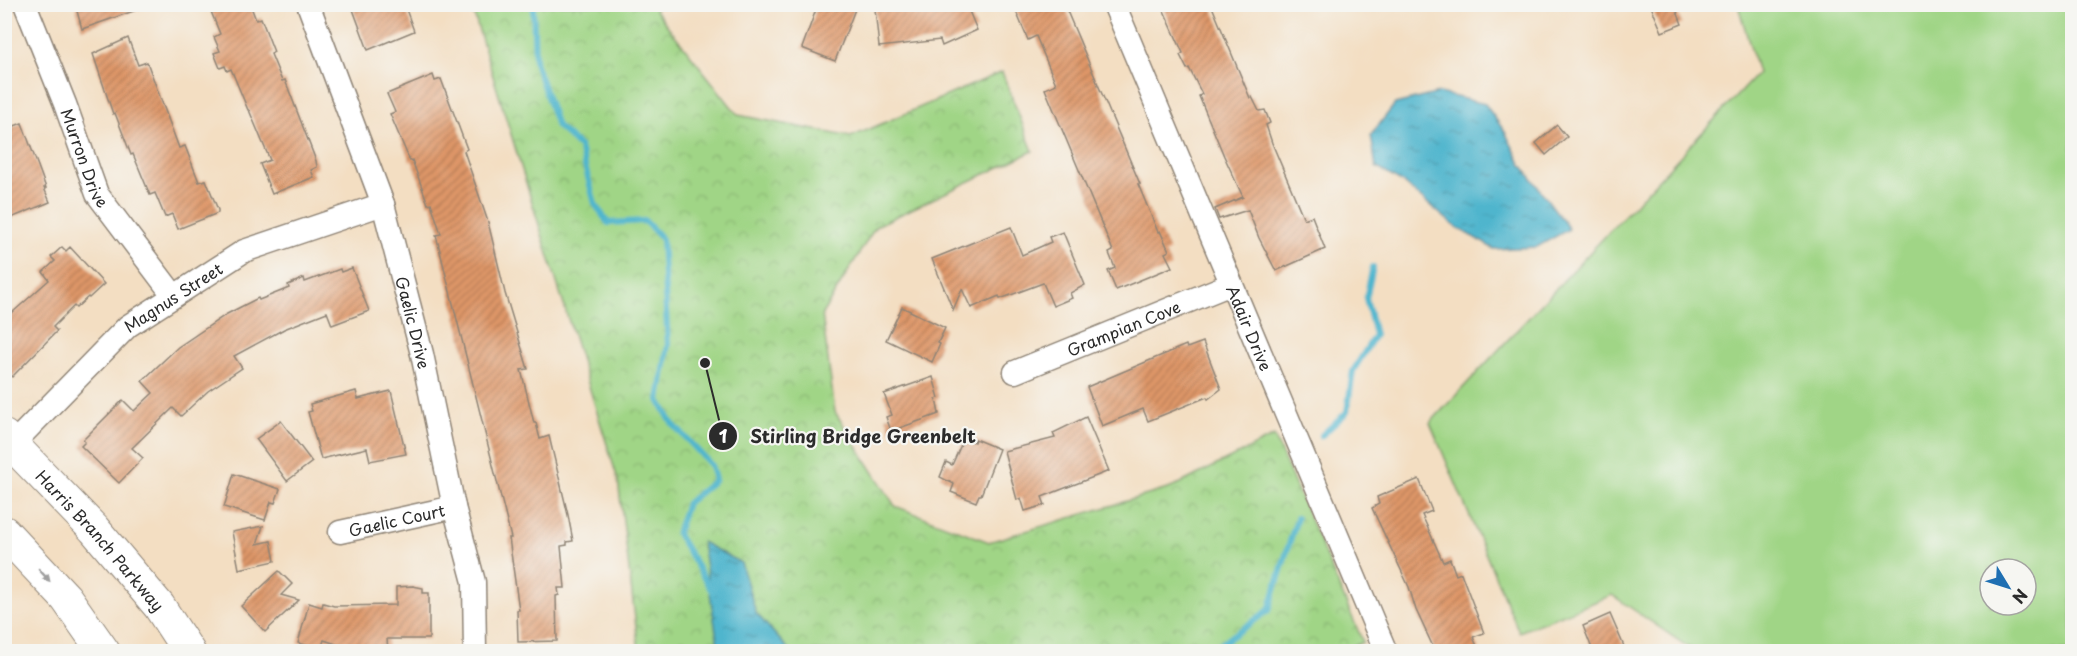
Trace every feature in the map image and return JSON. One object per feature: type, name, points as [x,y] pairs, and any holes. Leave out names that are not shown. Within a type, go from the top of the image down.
[{"type":"main road","name":"Harris Branch Parkway","points":[[7,444],[101,538],[159,606],[189,651]]},
{"type":"main road","points":[[4,532],[66,598],[104,651]]},
{"type":"street","name":"Murron Drive","points":[[25,4],[65,104],[97,194],[174,296]]},
{"type":"street","name":"Gaelic Drive","points":[[308,4],[383,204],[422,354],[454,507],[474,582],[475,651]]},
{"type":"street","name":"Adair Drive","points":[[1114,4],[1386,651]]},
{"type":"street","name":"Magnus Street","points":[[7,444],[128,326],[244,251],[383,204]]},
{"type":"street","name":"Grampian Cove","points":[[1015,372],[1231,284]]},
{"type":"street","name":"Gaelic Court","points":[[340,532],[454,507]]},
{"type":"green space","points":[[471,5],[656,5],[655,10],[738,115],[851,137],[1002,72],[1033,151],[876,226],[822,314],[835,412],[895,506],[989,542],[1171,488],[1274,436],[1363,642],[1341,652],[639,651],[618,480]]},
{"type":"green space","points":[[1738,5],[2072,5],[2072,651],[1694,651],[1612,595],[1519,632],[1430,423],[1758,73]]},
{"type":"water","points":[[1439,93],[1485,104],[1505,132],[1522,165],[1569,229],[1537,247],[1494,249],[1456,227],[1403,183],[1376,167],[1371,135],[1395,104]]},
{"type":"water","points":[[702,542],[741,563],[756,613],[790,651],[719,651]]},
{"type":"building","points":[[75,4],[144,4],[145,7],[82,29]]},
{"type":"building","points":[[208,4],[250,4],[256,20],[261,18],[274,52],[271,54],[282,81],[285,80],[316,161],[317,167],[311,170],[314,177],[272,194],[260,164],[270,160],[231,69],[227,71],[225,66],[220,68],[214,53],[220,51],[214,37],[220,34]]},
{"type":"building","points":[[351,4],[404,4],[414,31],[368,50]]},
{"type":"building","points":[[818,4],[857,4],[835,61],[802,48]]},
{"type":"building","points":[[912,4],[966,4],[977,30],[942,46],[940,40],[879,47],[875,9]]},
{"type":"building","points":[[1013,4],[1064,4],[1158,232],[1160,231],[1169,251],[1165,253],[1172,267],[1116,290],[1108,271],[1115,268],[1109,253],[1113,251],[1045,89],[1056,84],[1036,36],[1028,40]]},
{"type":"building","points":[[1161,4],[1211,4],[1250,98],[1252,97],[1259,111],[1265,110],[1270,123],[1266,125],[1272,143],[1304,219],[1312,216],[1325,249],[1276,271],[1248,210],[1219,219],[1215,209],[1243,197],[1199,96],[1202,94],[1180,55],[1183,53]]},
{"type":"building","points":[[1650,4],[1674,4],[1682,24],[1662,32]]},
{"type":"building","points":[[128,38],[138,65],[147,62],[179,148],[185,146],[199,182],[206,180],[218,210],[218,213],[178,229],[172,214],[165,217],[155,193],[150,195],[115,113],[113,114],[93,54]]},
{"type":"building","points":[[433,75],[435,81],[441,79],[467,149],[464,151],[488,222],[505,293],[528,369],[521,370],[534,423],[536,423],[540,439],[549,436],[568,515],[573,541],[561,546],[565,588],[558,588],[559,595],[556,596],[557,641],[518,642],[517,610],[519,610],[509,538],[511,538],[436,235],[441,234],[431,203],[428,204],[412,160],[410,161],[390,114],[395,112],[387,94]]},
{"type":"building","points":[[22,123],[50,202],[4,221],[4,130]]},
{"type":"building","points":[[1557,125],[1567,137],[1546,155],[1536,143]]},
{"type":"building","points":[[1011,227],[1022,255],[1051,242],[1049,237],[1063,232],[1085,285],[1070,293],[1072,298],[1053,306],[1043,283],[1000,299],[999,296],[971,308],[962,289],[953,310],[932,259]]},
{"type":"building","points":[[62,247],[66,251],[70,247],[104,284],[76,308],[74,306],[53,327],[57,331],[12,377],[4,369],[4,320],[49,280],[43,272],[55,261],[51,257]]},
{"type":"building","points":[[352,268],[369,311],[332,325],[327,312],[284,329],[234,356],[242,368],[208,391],[181,416],[173,408],[132,448],[143,458],[119,483],[81,446],[85,442],[83,440],[123,400],[134,411],[153,393],[142,381],[178,347],[227,314],[258,298],[259,300],[289,288],[288,285],[304,278],[305,282],[340,269],[341,272]]},
{"type":"building","points":[[902,307],[945,328],[932,362],[886,340]]},
{"type":"building","points":[[1203,342],[1221,389],[1208,399],[1207,397],[1148,421],[1143,409],[1102,426],[1087,387],[1186,345],[1187,348]]},
{"type":"building","points":[[933,377],[939,398],[936,399],[939,414],[891,431],[886,417],[892,415],[884,394]]},
{"type":"building","points":[[356,391],[358,399],[391,391],[406,454],[370,461],[367,448],[321,459],[308,412],[312,411],[310,404]]},
{"type":"building","points":[[1086,417],[1109,471],[1042,497],[1045,505],[1025,511],[1021,498],[1017,500],[1004,451],[1055,438],[1053,433]]},
{"type":"building","points":[[281,421],[312,462],[287,481],[256,439]]},
{"type":"building","points":[[964,438],[974,442],[975,439],[999,449],[981,495],[976,502],[951,492],[954,484],[940,477],[946,462],[952,465]]},
{"type":"building","points":[[234,474],[280,489],[275,503],[271,502],[265,520],[224,507]]},
{"type":"building","points":[[1419,479],[1432,511],[1422,515],[1443,562],[1450,559],[1456,575],[1461,573],[1484,633],[1473,637],[1479,651],[1435,651],[1416,610],[1409,587],[1372,508],[1379,504],[1377,497]]},
{"type":"building","points":[[263,526],[257,544],[271,541],[275,561],[239,569],[232,532]]},
{"type":"building","points":[[279,571],[292,584],[281,595],[299,600],[265,632],[241,606]]},
{"type":"building","points":[[396,587],[423,588],[423,593],[429,593],[429,639],[387,639],[388,651],[357,651],[324,640],[321,649],[298,643],[309,603],[322,607],[323,603],[334,606],[396,605]]},
{"type":"building","points":[[1610,614],[1626,651],[1593,651],[1583,626]]},
{"type":"waterway","points":[[533,4],[535,62],[557,126],[580,147],[595,204],[608,223],[645,221],[662,239],[668,345],[659,400],[672,423],[711,465],[715,480],[687,503],[677,533],[713,593]]},
{"type":"waterway","points":[[1321,436],[1347,412],[1353,371],[1375,335],[1366,298],[1373,267]]},
{"type":"waterway","points":[[1210,652],[1269,610],[1297,518]]},
{"type":"place","name":"Stirling Bridge Greenbelt","points":[[705,363]]}]
